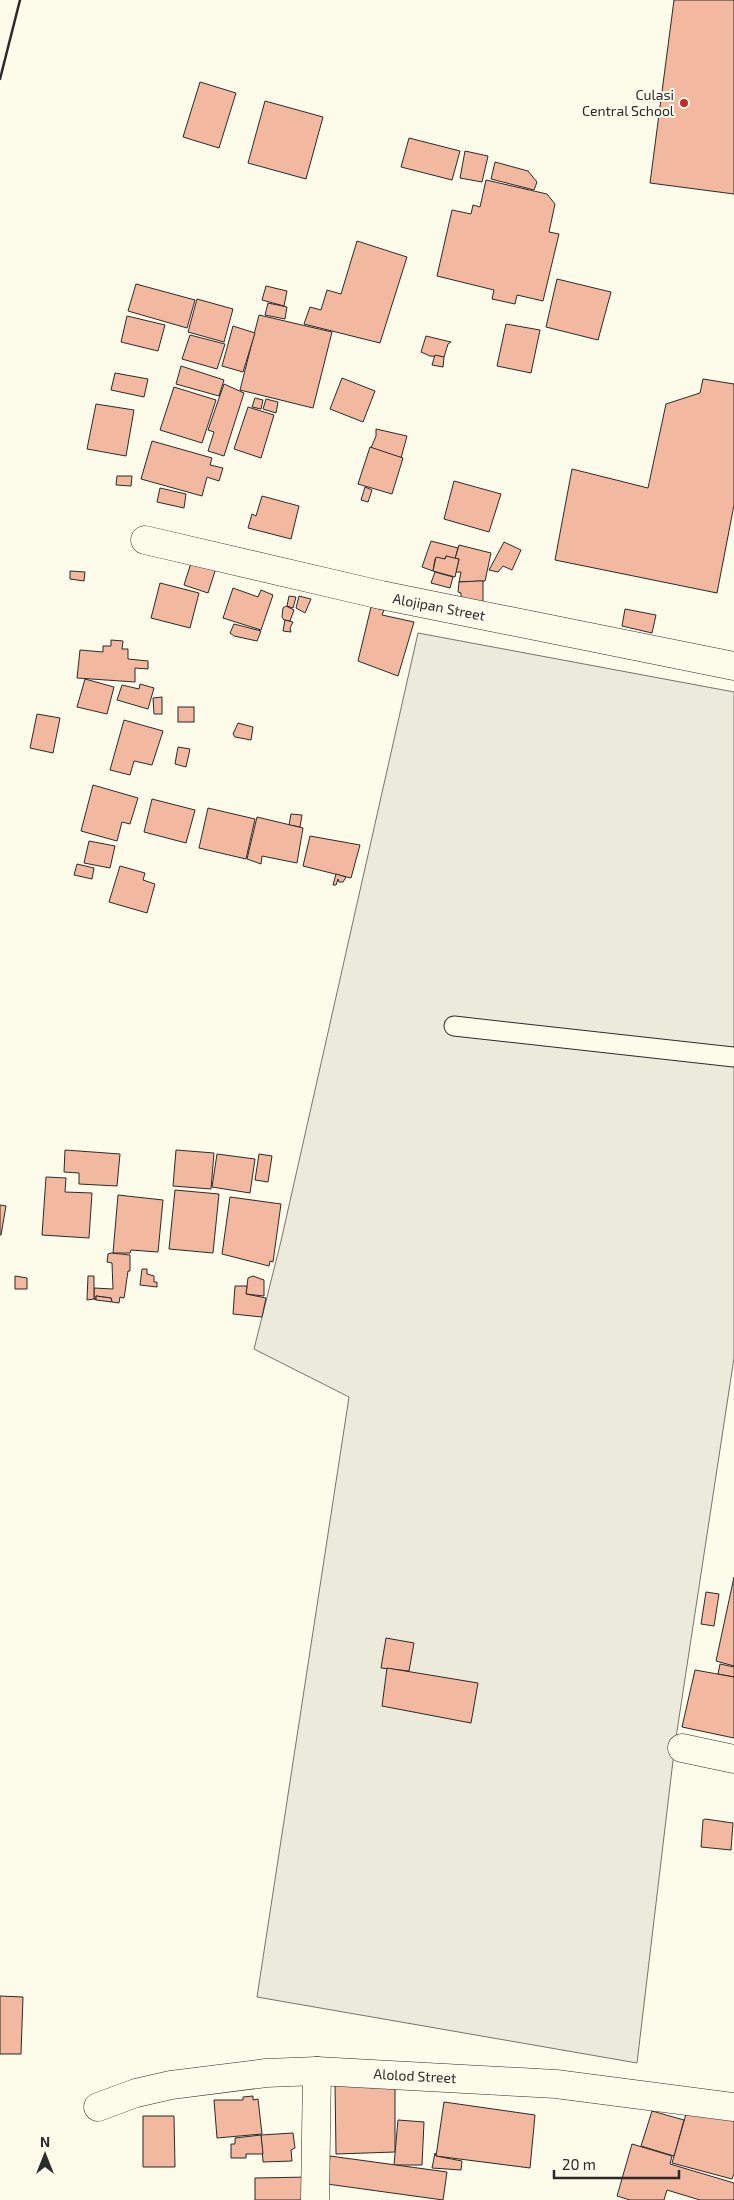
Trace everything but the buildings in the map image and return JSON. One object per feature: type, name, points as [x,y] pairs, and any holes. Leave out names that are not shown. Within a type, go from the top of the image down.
[{"type":"street","name":"Alojipan Street","points":[[145,540],[382,595],[734,666]]},
{"type":"street","points":[[682,1748],[734,1759]]},
{"type":"street","points":[[315,2200],[317,2071]]},
{"type":"street","name":"Alolod Street","points":[[98,2107],[136,2093],[171,2085],[266,2073],[317,2071],[556,2084],[734,2107]]},
{"type":"lane","points":[[454,1026],[734,1057]]},
{"type":"shaded area","points":[[418,633],[734,692],[734,1358],[675,1744],[637,2063],[257,1997],[349,1397],[254,1349],[281,1241]]},
{"type":"wall","points":[[0,79],[20,0]]},
{"type":"place","name":"Culasi Central School","points":[[684,103]]}]
